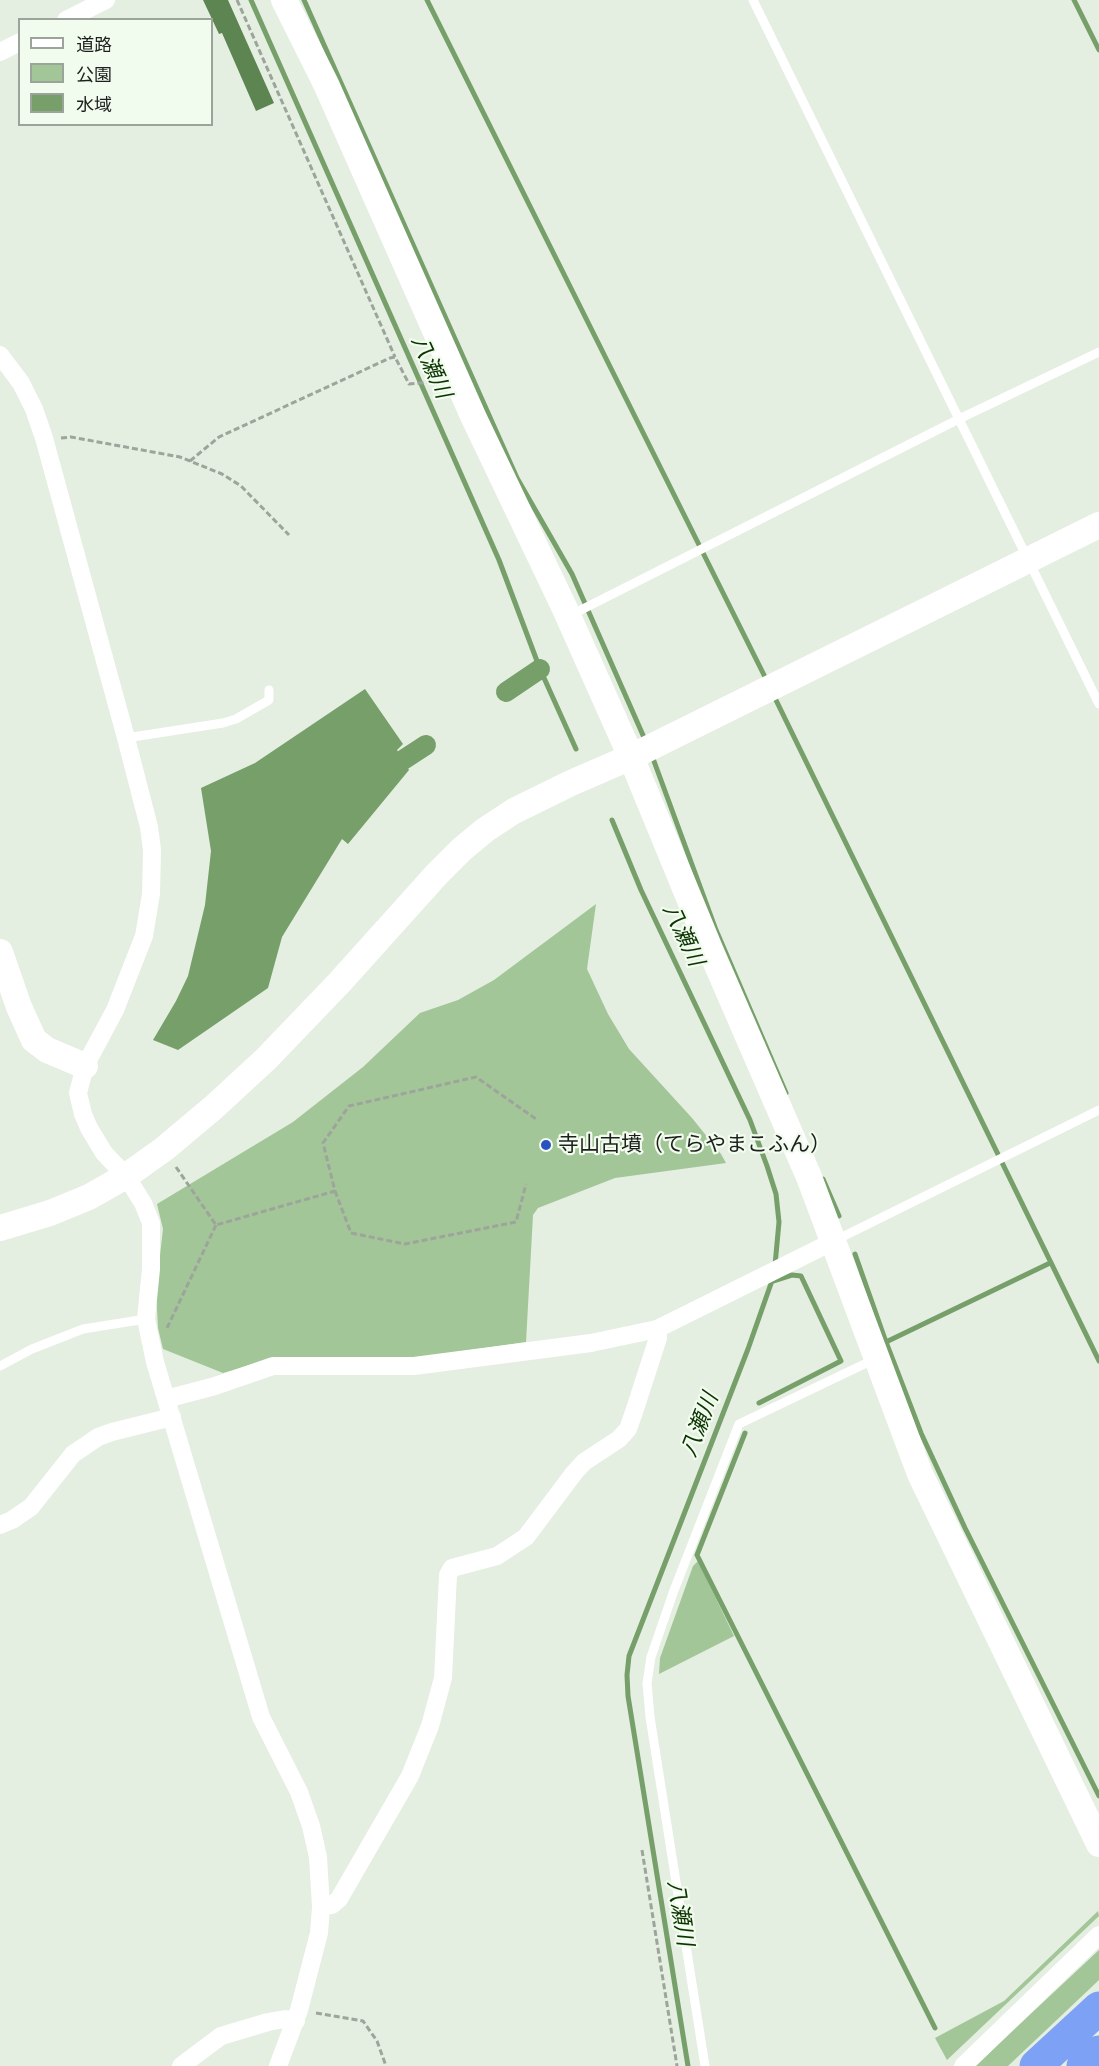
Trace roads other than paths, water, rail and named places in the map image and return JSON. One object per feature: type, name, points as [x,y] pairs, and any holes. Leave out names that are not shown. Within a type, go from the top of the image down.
[{"type":"highway","points":[[1036,2066],[1099,2007]]},
{"type":"highway","points":[[1083,2066],[1099,2052]]},
{"type":"street","points":[[70,18],[106,0]]},
{"type":"street","points":[[285,0],[326,84],[473,416],[569,616],[631,757],[710,949],[805,1166],[920,1474],[1099,1844]]},
{"type":"street","points":[[0,52],[18,43]]},
{"type":"street","points":[[0,355],[21,383],[34,409],[44,438],[149,827],[153,873],[144,936],[115,1010],[85,1066],[78,1093],[83,1114],[104,1153],[126,1176],[143,1203],[151,1223],[151,1269],[146,1318],[166,1399],[261,1717],[285,1760],[299,1792],[311,1826],[318,1857],[321,1907],[319,1933],[297,2015],[278,2066]]},
{"type":"street","points":[[0,1227],[50,1213],[89,1197],[126,1176],[206,1114],[266,1059],[339,983],[437,874],[485,830],[544,795],[631,757],[1099,525]]},
{"type":"street","points":[[0,952],[19,1007],[34,1040],[47,1050],[85,1066]]},
{"type":"street","points":[[166,1399],[215,1386],[273,1366],[414,1366],[591,1343],[657,1329],[834,1241]]},
{"type":"street","points":[[321,1907],[332,1905],[339,1899],[410,1776],[430,1726],[442,1678],[448,1575],[452,1568],[497,1556],[526,1537],[584,1462],[619,1439],[628,1428],[634,1412],[658,1338],[657,1329]]},
{"type":"street","points":[[0,1525],[31,1507],[73,1454],[98,1437],[172,1417]]},
{"type":"street","points":[[963,2066],[1099,1935]]},
{"type":"street","points":[[181,2066],[220,2036],[297,2015]]},
{"type":"lane","points":[[753,0],[1099,704]]},
{"type":"lane","points":[[569,616],[1099,351]]},
{"type":"lane","points":[[126,738],[224,723],[236,719],[269,700],[269,690]]},
{"type":"lane","points":[[834,1241],[1099,1110]]},
{"type":"lane","points":[[0,1366],[32,1348],[83,1329],[146,1318]]},
{"type":"lane","points":[[705,2066],[650,1717],[647,1683],[651,1657],[672,1593],[739,1424],[876,1359]]},
{"type":"water","points":[[365,689],[403,744],[397,750],[409,770],[348,844],[342,839],[282,937],[268,988],[178,1050],[153,1040],[188,976],[205,905],[211,851],[201,788],[255,763]]},
{"type":"waterway","name":"八瀬川","points":[[251,0],[499,560],[540,669],[576,749]]},
{"type":"waterway","points":[[304,0],[517,478],[572,574],[646,742]]},
{"type":"waterway","points":[[427,0],[768,683]]},
{"type":"waterway","points":[[1074,0],[1099,50]]},
{"type":"waterway","points":[[506,692],[540,669]]},
{"type":"waterway","points":[[773,694],[1099,1361]]},
{"type":"waterway","points":[[403,760],[426,745]]},
{"type":"waterway","points":[[651,753],[716,930],[786,1093]]},
{"type":"waterway","name":"八瀬川","points":[[612,820],[641,890],[750,1120],[767,1166],[776,1194],[779,1222],[775,1265]]},
{"type":"waterway","points":[[823,1179],[839,1216]]},
{"type":"waterway","points":[[855,1254],[921,1433],[965,1528],[1099,1796]]},
{"type":"waterway","points":[[886,1342],[1050,1263]]},
{"type":"waterway","name":"八瀬川","points":[[688,2066],[628,1696],[629,1656],[748,1349],[774,1275]]},
{"type":"waterway","points":[[759,1403],[841,1361],[801,1276],[792,1275],[773,1281]]},
{"type":"waterway","points":[[745,1433],[697,1555],[935,2028]]},
{"type":"place","name":"寺山古墳（てらやまこふん）","points":[[546,1145]]}]
